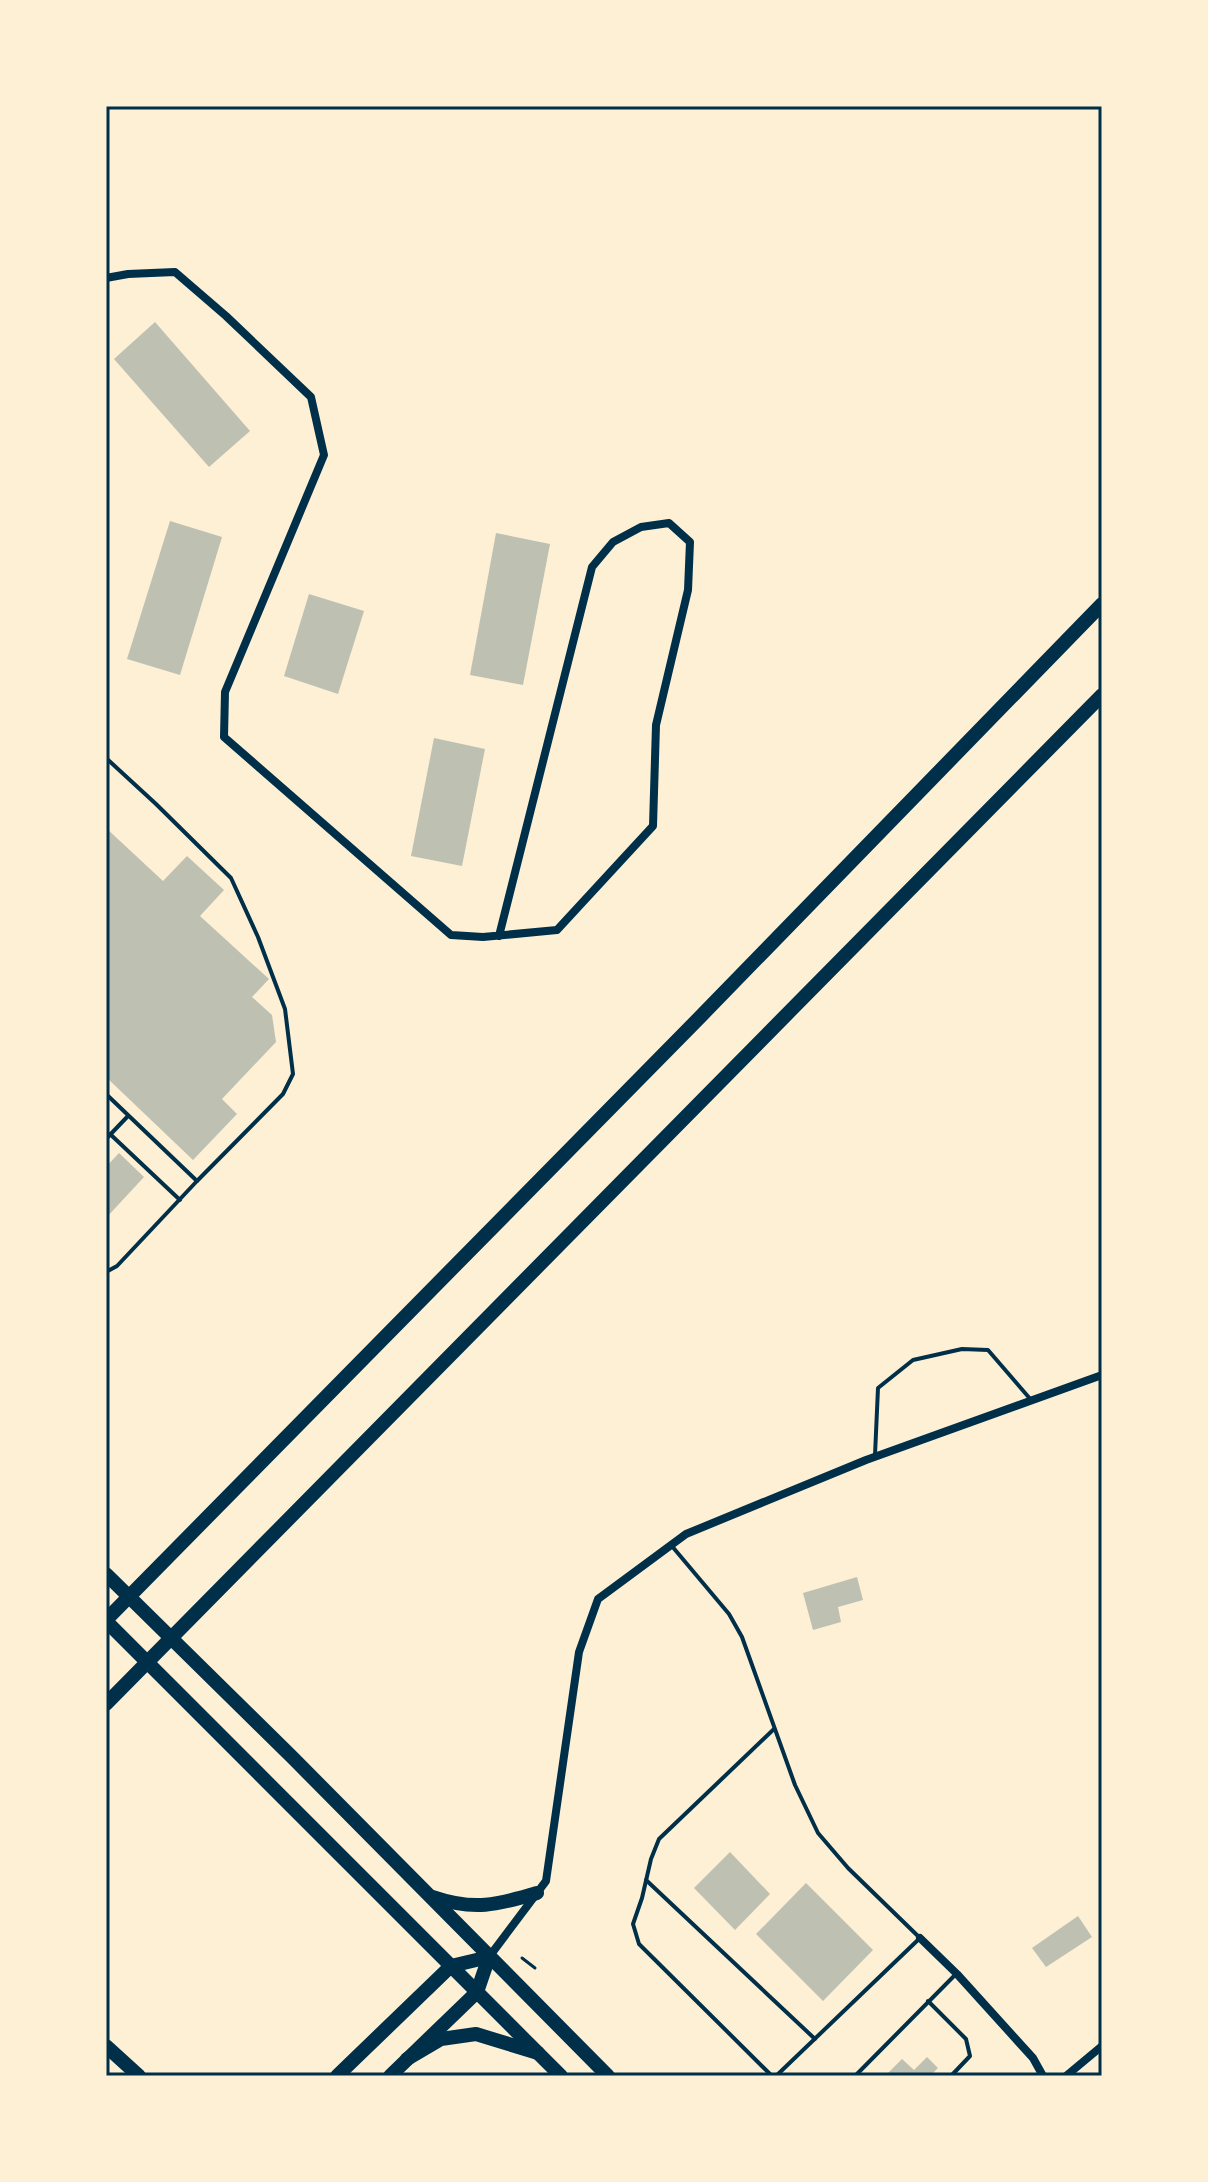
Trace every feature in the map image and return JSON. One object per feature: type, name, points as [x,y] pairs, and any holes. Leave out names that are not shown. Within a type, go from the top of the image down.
[{"type":"main road","points":[[561,2076],[106,1620],[1102,604]]},
{"type":"main road","points":[[106,1704],[1102,695]]},
{"type":"main road","points":[[106,1574],[608,2076]]},
{"type":"main road","points":[[429,1896],[456,1905],[497,1905],[537,1893]]},
{"type":"main road","points":[[337,2076],[451,1966],[489,1957]]},
{"type":"main road","points":[[390,2076],[477,1992],[489,1957]]},
{"type":"main road","points":[[407,2059],[441,2039],[476,2034],[538,2053]]},
{"type":"main road","points":[[106,2046],[139,2076]]},
{"type":"street","points":[[106,278],[175,272],[311,397],[324,455],[225,692],[224,737],[451,935],[483,937],[499,936],[557,930],[653,826],[656,725],[688,590],[690,542],[669,523],[641,527],[613,542],[592,567],[499,936]]},
{"type":"street","points":[[489,1957],[546,1881],[579,1652],[598,1599],[686,1534],[875,1457],[1102,1375]]},
{"type":"street","points":[[920,1938],[1033,2058],[1043,2076]]},
{"type":"street","points":[[1066,2076],[1102,2046]]},
{"type":"lane","points":[[106,758],[231,878],[258,937],[285,1009],[293,1074],[283,1094],[117,1266],[106,1272]]},
{"type":"lane","points":[[107,1097],[197,1181]]},
{"type":"lane","points":[[128,1116],[108,1136],[180,1200]]},
{"type":"lane","points":[[875,1457],[878,1388],[913,1360],[962,1349],[988,1350],[1032,1401]]},
{"type":"lane","points":[[671,1545],[729,1614],[742,1637],[795,1785],[818,1833],[848,1868],[920,1938],[774,2076],[639,1944],[633,1924],[659,1839],[774,1729]]},
{"type":"lane","points":[[646,1880],[815,2039]]},
{"type":"lane","points":[[855,2076],[957,1974]]},
{"type":"lane","points":[[928,2001],[966,2039],[970,2056],[951,2076]]},
{"type":"path","points":[[522,1958],[535,1968]]},
{"type":"building","points":[[155,322],[250,431],[209,467],[114,359]]},
{"type":"building","points":[[170,521],[222,537],[180,675],[127,659]]},
{"type":"building","points":[[496,533],[550,544],[523,685],[470,675]]},
{"type":"building","points":[[309,594],[364,611],[338,694],[284,676]]},
{"type":"building","points":[[434,738],[485,749],[462,866],[411,856]]},
{"type":"building","points":[[106,828],[163,881],[187,856],[224,890],[200,916],[269,979],[252,997],[272,1015],[276,1042],[222,1099],[237,1114],[193,1160],[106,1077]]},
{"type":"building","points":[[119,1153],[144,1177],[106,1218],[106,1167]]},
{"type":"building","points":[[857,1577],[863,1600],[838,1607],[841,1622],[813,1630],[803,1593]]},
{"type":"building","points":[[730,1852],[770,1894],[735,1930],[694,1888]]},
{"type":"building","points":[[806,1883],[873,1950],[823,2001],[756,1934]]},
{"type":"building","points":[[1078,1916],[1092,1937],[1046,1967],[1032,1948]]},
{"type":"building","points":[[927,2057],[938,2068],[930,2076],[885,2076],[902,2059],[914,2070]]}]
